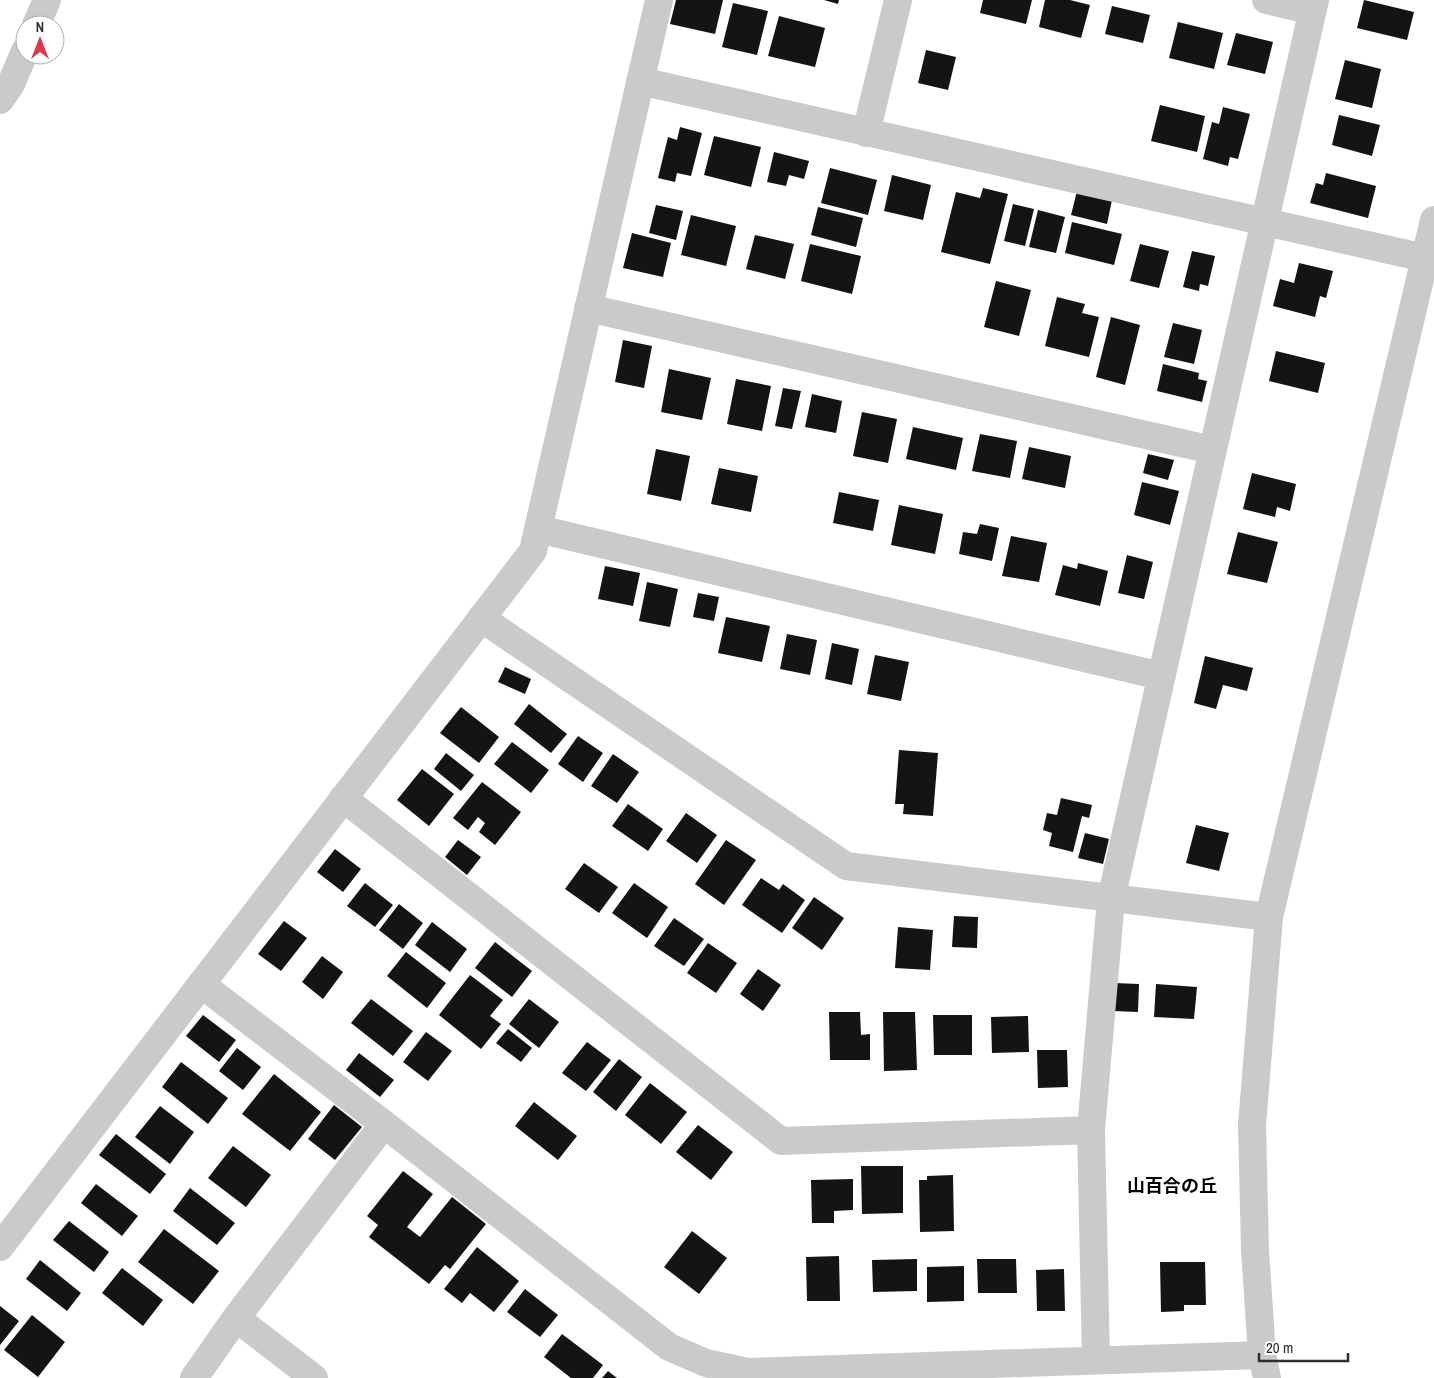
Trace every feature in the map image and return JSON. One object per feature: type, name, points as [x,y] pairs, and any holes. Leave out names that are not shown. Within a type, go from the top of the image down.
[{"type":"street","points":[[40,15],[47,0]]},
{"type":"street","points":[[0,1246],[533,551],[659,0]]},
{"type":"street","points":[[866,133],[898,0]]},
{"type":"street","points":[[1096,1360],[1091,1130],[1111,899],[1313,5],[1266,0]]},
{"type":"street","points":[[0,100],[19,65]]},
{"type":"street","points":[[640,81],[1425,258]]},
{"type":"street","points":[[201,984],[384,1124],[669,1347],[706,1363],[748,1372],[1096,1360],[1265,1366],[1255,1250],[1252,1126],[1268,917],[1434,220]]},
{"type":"street","points":[[588,308],[1212,450]]},
{"type":"street","points":[[538,529],[1161,676]]},
{"type":"street","points":[[481,618],[846,866],[1268,917]]},
{"type":"street","points":[[343,798],[781,1141],[1091,1130]]},
{"type":"street","points":[[194,1378],[236,1318],[384,1124]]},
{"type":"street","points":[[236,1318],[314,1378]]},
{"type":"building","points":[[676,0],[723,0],[715,34],[670,24]]},
{"type":"building","points":[[824,0],[839,0],[838,4]]},
{"type":"building","points":[[983,0],[1032,0],[1026,24],[980,13]]},
{"type":"building","points":[[1045,0],[1070,0],[1090,5],[1081,38],[1039,27]]},
{"type":"building","points":[[1364,0],[1414,12],[1407,40],[1357,28]]},
{"type":"building","points":[[733,3],[768,11],[757,55],[722,47]]},
{"type":"building","points":[[1112,6],[1150,15],[1143,43],[1105,34]]},
{"type":"building","points":[[779,16],[825,28],[815,67],[768,56]]},
{"type":"building","points":[[1178,22],[1223,33],[1214,69],[1169,58]]},
{"type":"building","points":[[1236,33],[1273,42],[1265,74],[1227,65]]},
{"type":"building","points":[[926,50],[956,57],[948,90],[918,83]]},
{"type":"building","points":[[1345,60],[1381,69],[1372,108],[1335,99]]},
{"type":"building","points":[[1160,105],[1205,116],[1197,152],[1151,141]]},
{"type":"building","points":[[1223,107],[1250,114],[1238,159],[1230,157],[1228,166],[1203,159],[1212,122],[1219,124]]},
{"type":"building","points":[[1339,115],[1380,125],[1372,156],[1332,145]]},
{"type":"building","points":[[680,127],[702,133],[691,176],[677,173],[675,182],[658,178],[668,137],[677,140]]},
{"type":"building","points":[[714,136],[761,147],[751,187],[704,175]]},
{"type":"building","points":[[774,152],[809,161],[804,179],[789,175],[786,186],[767,182]]},
{"type":"building","points":[[830,168],[877,180],[868,215],[821,203]]},
{"type":"building","points":[[1326,173],[1376,186],[1368,218],[1310,203],[1316,183],[1323,185]]},
{"type":"building","points":[[892,175],[931,185],[923,220],[884,211]]},
{"type":"building","points":[[983,188],[1008,194],[990,264],[941,252],[956,192],[980,198]]},
{"type":"building","points":[[1077,191],[1112,200],[1107,224],[1071,215]]},
{"type":"building","points":[[1013,204],[1034,209],[1025,246],[1004,241]]},
{"type":"building","points":[[656,205],[683,211],[676,240],[649,233]]},
{"type":"building","points":[[818,207],[863,218],[856,247],[811,235]]},
{"type":"building","points":[[1038,210],[1065,217],[1056,253],[1029,247]]},
{"type":"building","points":[[691,215],[736,226],[726,266],[681,255]]},
{"type":"building","points":[[1072,222],[1122,234],[1114,265],[1065,253]]},
{"type":"building","points":[[632,233],[671,243],[663,277],[623,268]]},
{"type":"building","points":[[755,235],[794,244],[785,279],[746,269]]},
{"type":"building","points":[[810,244],[861,256],[852,294],[801,281]]},
{"type":"building","points":[[1140,244],[1169,251],[1159,288],[1130,281]]},
{"type":"building","points":[[1192,251],[1215,256],[1208,286],[1200,284],[1199,291],[1183,287]]},
{"type":"building","points":[[1299,263],[1333,271],[1326,298],[1320,296],[1315,317],[1273,306],[1280,279],[1294,283]]},
{"type":"building","points":[[996,281],[1031,290],[1019,336],[984,327]]},
{"type":"building","points":[[1057,297],[1085,304],[1082,313],[1099,317],[1089,357],[1045,346]]},
{"type":"building","points":[[1111,317],[1140,325],[1125,385],[1096,377]]},
{"type":"building","points":[[1173,323],[1202,330],[1194,364],[1164,357]]},
{"type":"building","points":[[623,340],[652,346],[644,388],[615,382]]},
{"type":"building","points":[[1276,351],[1325,363],[1318,393],[1269,381]]},
{"type":"building","points":[[1163,364],[1199,373],[1198,379],[1207,381],[1202,402],[1157,391]]},
{"type":"building","points":[[669,369],[711,378],[702,420],[661,412]]},
{"type":"building","points":[[736,379],[771,386],[762,431],[727,424]]},
{"type":"building","points":[[783,388],[801,391],[792,429],[775,426]]},
{"type":"building","points":[[812,394],[842,401],[836,433],[805,427]]},
{"type":"building","points":[[862,412],[897,419],[888,463],[853,456]]},
{"type":"building","points":[[913,427],[963,438],[956,470],[906,459]]},
{"type":"building","points":[[980,434],[1017,441],[1010,478],[972,471]]},
{"type":"building","points":[[1029,447],[1071,456],[1065,488],[1022,479]]},
{"type":"building","points":[[656,449],[690,456],[681,501],[647,494]]},
{"type":"building","points":[[1148,454],[1174,460],[1168,480],[1143,473]]},
{"type":"building","points":[[719,468],[758,476],[751,512],[711,504]]},
{"type":"building","points":[[1252,473],[1296,484],[1290,511],[1277,507],[1275,517],[1243,509]]},
{"type":"building","points":[[1142,482],[1179,491],[1170,525],[1134,515]]},
{"type":"building","points":[[839,492],[879,500],[873,531],[833,523]]},
{"type":"building","points":[[899,505],[943,514],[935,554],[891,545]]},
{"type":"building","points":[[980,524],[999,528],[992,561],[959,554],[963,532],[977,534]]},
{"type":"building","points":[[1238,532],[1278,542],[1267,583],[1227,574]]},
{"type":"building","points":[[1011,536],[1047,543],[1039,582],[1002,576]]},
{"type":"building","points":[[1127,555],[1153,562],[1144,599],[1118,593]]},
{"type":"building","points":[[1078,563],[1108,571],[1100,606],[1055,595],[1063,565],[1077,569]]},
{"type":"building","points":[[605,566],[640,573],[633,606],[598,599]]},
{"type":"building","points":[[647,582],[678,589],[670,627],[639,621]]},
{"type":"building","points":[[698,593],[719,597],[714,621],[693,617]]},
{"type":"building","points":[[726,617],[770,626],[762,662],[718,653]]},
{"type":"building","points":[[787,634],[817,640],[810,675],[780,669]]},
{"type":"building","points":[[832,643],[859,649],[852,685],[825,679]]},
{"type":"building","points":[[875,655],[909,662],[901,701],[867,694]]},
{"type":"building","points":[[1205,656],[1253,668],[1247,691],[1223,685],[1216,709],[1194,703]]},
{"type":"building","points":[[505,667],[531,679],[525,694],[498,682]]},
{"type":"building","points":[[529,704],[567,734],[551,753],[514,724]]},
{"type":"building","points":[[461,707],[499,737],[479,763],[440,733]]},
{"type":"building","points":[[578,736],[603,753],[583,782],[558,764]]},
{"type":"building","points":[[512,742],[549,770],[531,793],[494,764]]},
{"type":"building","points":[[899,750],[938,753],[933,816],[903,814],[904,804],[895,804]]},
{"type":"building","points":[[446,753],[474,775],[461,791],[434,769]]},
{"type":"building","points":[[613,754],[639,772],[617,803],[591,786]]},
{"type":"building","points":[[422,769],[454,794],[429,826],[397,800]]},
{"type":"building","points":[[482,782],[521,812],[495,845],[479,832],[485,823],[478,817],[468,830],[453,818]]},
{"type":"building","points":[[1061,798],[1092,805],[1089,818],[1082,816],[1073,852],[1049,846],[1052,833],[1043,830],[1047,813],[1057,815]]},
{"type":"building","points":[[628,804],[663,829],[648,851],[612,826]]},
{"type":"building","points":[[686,813],[717,835],[697,863],[666,841]]},
{"type":"building","points":[[1196,825],[1229,833],[1219,871],[1186,863]]},
{"type":"building","points":[[1085,833],[1109,839],[1103,864],[1078,858]]},
{"type":"building","points":[[458,840],[481,857],[467,875],[445,857]]},
{"type":"building","points":[[726,840],[756,860],[724,905],[695,884]]},
{"type":"building","points":[[335,849],[361,869],[343,892],[317,872]]},
{"type":"building","points":[[584,863],[618,887],[599,913],[565,889]]},
{"type":"building","points":[[761,878],[779,890],[783,884],[805,900],[782,933],[742,905]]},
{"type":"building","points":[[365,883],[393,905],[375,927],[347,906]]},
{"type":"building","points":[[634,883],[668,907],[647,938],[612,913]]},
{"type":"building","points":[[814,897],[844,918],[822,950],[792,928]]},
{"type":"building","points":[[399,904],[423,923],[403,949],[379,930]]},
{"type":"building","points":[[954,916],[978,917],[977,948],[952,947]]},
{"type":"building","points":[[674,918],[704,939],[684,966],[654,946]]},
{"type":"building","points":[[284,921],[307,938],[281,971],[258,954]]},
{"type":"building","points":[[432,922],[467,949],[450,972],[415,945]]},
{"type":"building","points":[[898,927],[933,930],[930,970],[895,968]]},
{"type":"building","points":[[495,942],[532,971],[512,997],[475,968]]},
{"type":"building","points":[[708,943],[737,963],[716,993],[687,973]]},
{"type":"building","points":[[406,952],[446,983],[427,1008],[387,976]]},
{"type":"building","points":[[322,956],[343,972],[323,999],[302,982]]},
{"type":"building","points":[[758,969],[781,985],[763,1011],[740,994]]},
{"type":"building","points":[[470,975],[503,1000],[490,1016],[501,1024],[481,1049],[439,1015]]},
{"type":"building","points":[[1114,983],[1139,984],[1138,1012],[1113,1011]]},
{"type":"building","points":[[1156,984],[1197,987],[1194,1019],[1154,1017]]},
{"type":"building","points":[[371,999],[413,1031],[393,1056],[351,1023]]},
{"type":"building","points":[[529,999],[559,1022],[539,1048],[509,1024]]},
{"type":"building","points":[[829,1012],[860,1012],[861,1035],[870,1034],[870,1060],[830,1060]]},
{"type":"building","points":[[883,1012],[915,1012],[917,1070],[884,1071]]},
{"type":"building","points":[[203,1015],[236,1040],[219,1062],[186,1036]]},
{"type":"building","points":[[933,1015],[972,1015],[972,1055],[934,1055]]},
{"type":"building","points":[[1028,1016],[1029,1052],[992,1053],[991,1017]]},
{"type":"building","points":[[508,1029],[532,1048],[521,1062],[496,1043]]},
{"type":"building","points":[[426,1032],[452,1051],[428,1081],[403,1062]]},
{"type":"building","points":[[587,1042],[611,1060],[586,1091],[562,1073]]},
{"type":"building","points":[[237,1048],[261,1067],[243,1090],[219,1071]]},
{"type":"building","points":[[1037,1050],[1067,1050],[1068,1087],[1038,1088]]},
{"type":"building","points":[[359,1053],[394,1080],[380,1097],[346,1070]]},
{"type":"building","points":[[619,1059],[642,1077],[616,1111],[593,1092]]},
{"type":"building","points":[[181,1062],[228,1098],[208,1124],[162,1087]]},
{"type":"building","points":[[274,1074],[321,1112],[290,1151],[242,1114]]},
{"type":"building","points":[[650,1083],[687,1112],[661,1144],[625,1115]]},
{"type":"building","points":[[534,1102],[577,1136],[558,1160],[515,1126]]},
{"type":"building","points":[[334,1105],[362,1127],[335,1160],[308,1139]]},
{"type":"building","points":[[160,1106],[194,1132],[170,1164],[135,1137]]},
{"type":"building","points":[[698,1125],[733,1152],[711,1180],[676,1152]]},
{"type":"building","points":[[116,1134],[166,1174],[150,1194],[99,1155]]},
{"type":"building","points":[[233,1146],[271,1175],[246,1207],[208,1178]]},
{"type":"building","points":[[861,1166],[903,1166],[903,1213],[862,1214]]},
{"type":"building","points":[[403,1171],[433,1194],[407,1227],[420,1237],[452,1197],[486,1224],[450,1269],[445,1265],[429,1284],[369,1237],[378,1225],[367,1216]]},
{"type":"building","points":[[953,1175],[954,1231],[920,1232],[919,1180],[927,1180],[927,1176]]},
{"type":"building","points":[[853,1179],[853,1210],[834,1211],[834,1223],[812,1223],[811,1180]]},
{"type":"building","points":[[96,1184],[138,1216],[122,1236],[81,1203]]},
{"type":"building","points":[[190,1188],[235,1223],[217,1245],[173,1211]]},
{"type":"building","points":[[69,1221],[109,1252],[94,1272],[53,1240]]},
{"type":"building","points":[[164,1229],[219,1271],[193,1304],[138,1262]]},
{"type":"building","points":[[692,1231],[727,1258],[699,1294],[664,1267]]},
{"type":"building","points":[[477,1247],[519,1281],[494,1312],[470,1293],[462,1303],[444,1289]]},
{"type":"building","points":[[839,1256],[840,1301],[807,1301],[806,1257]]},
{"type":"building","points":[[917,1259],[917,1291],[873,1292],[872,1260]]},
{"type":"building","points":[[977,1259],[1016,1259],[1017,1293],[978,1293]]},
{"type":"building","points":[[40,1260],[81,1293],[67,1311],[26,1279]]},
{"type":"building","points":[[1160,1262],[1205,1262],[1206,1305],[1184,1305],[1184,1311],[1161,1312]]},
{"type":"building","points":[[964,1266],[964,1301],[927,1302],[927,1267]]},
{"type":"building","points":[[122,1268],[163,1300],[143,1326],[102,1293]]},
{"type":"building","points":[[1064,1269],[1065,1311],[1037,1311],[1036,1270]]},
{"type":"building","points":[[525,1289],[558,1315],[540,1337],[507,1312]]},
{"type":"building","points":[[0,1306],[19,1321],[0,1345]]},
{"type":"building","points":[[32,1315],[65,1342],[38,1377],[4,1350]]},
{"type":"building","points":[[562,1334],[603,1365],[593,1378],[571,1378],[544,1357]]},
{"type":"building","points":[[608,1371],[617,1378],[602,1378]]},
{"type":"district","name":"山百合の丘","points":[[1172,1185]]}]
